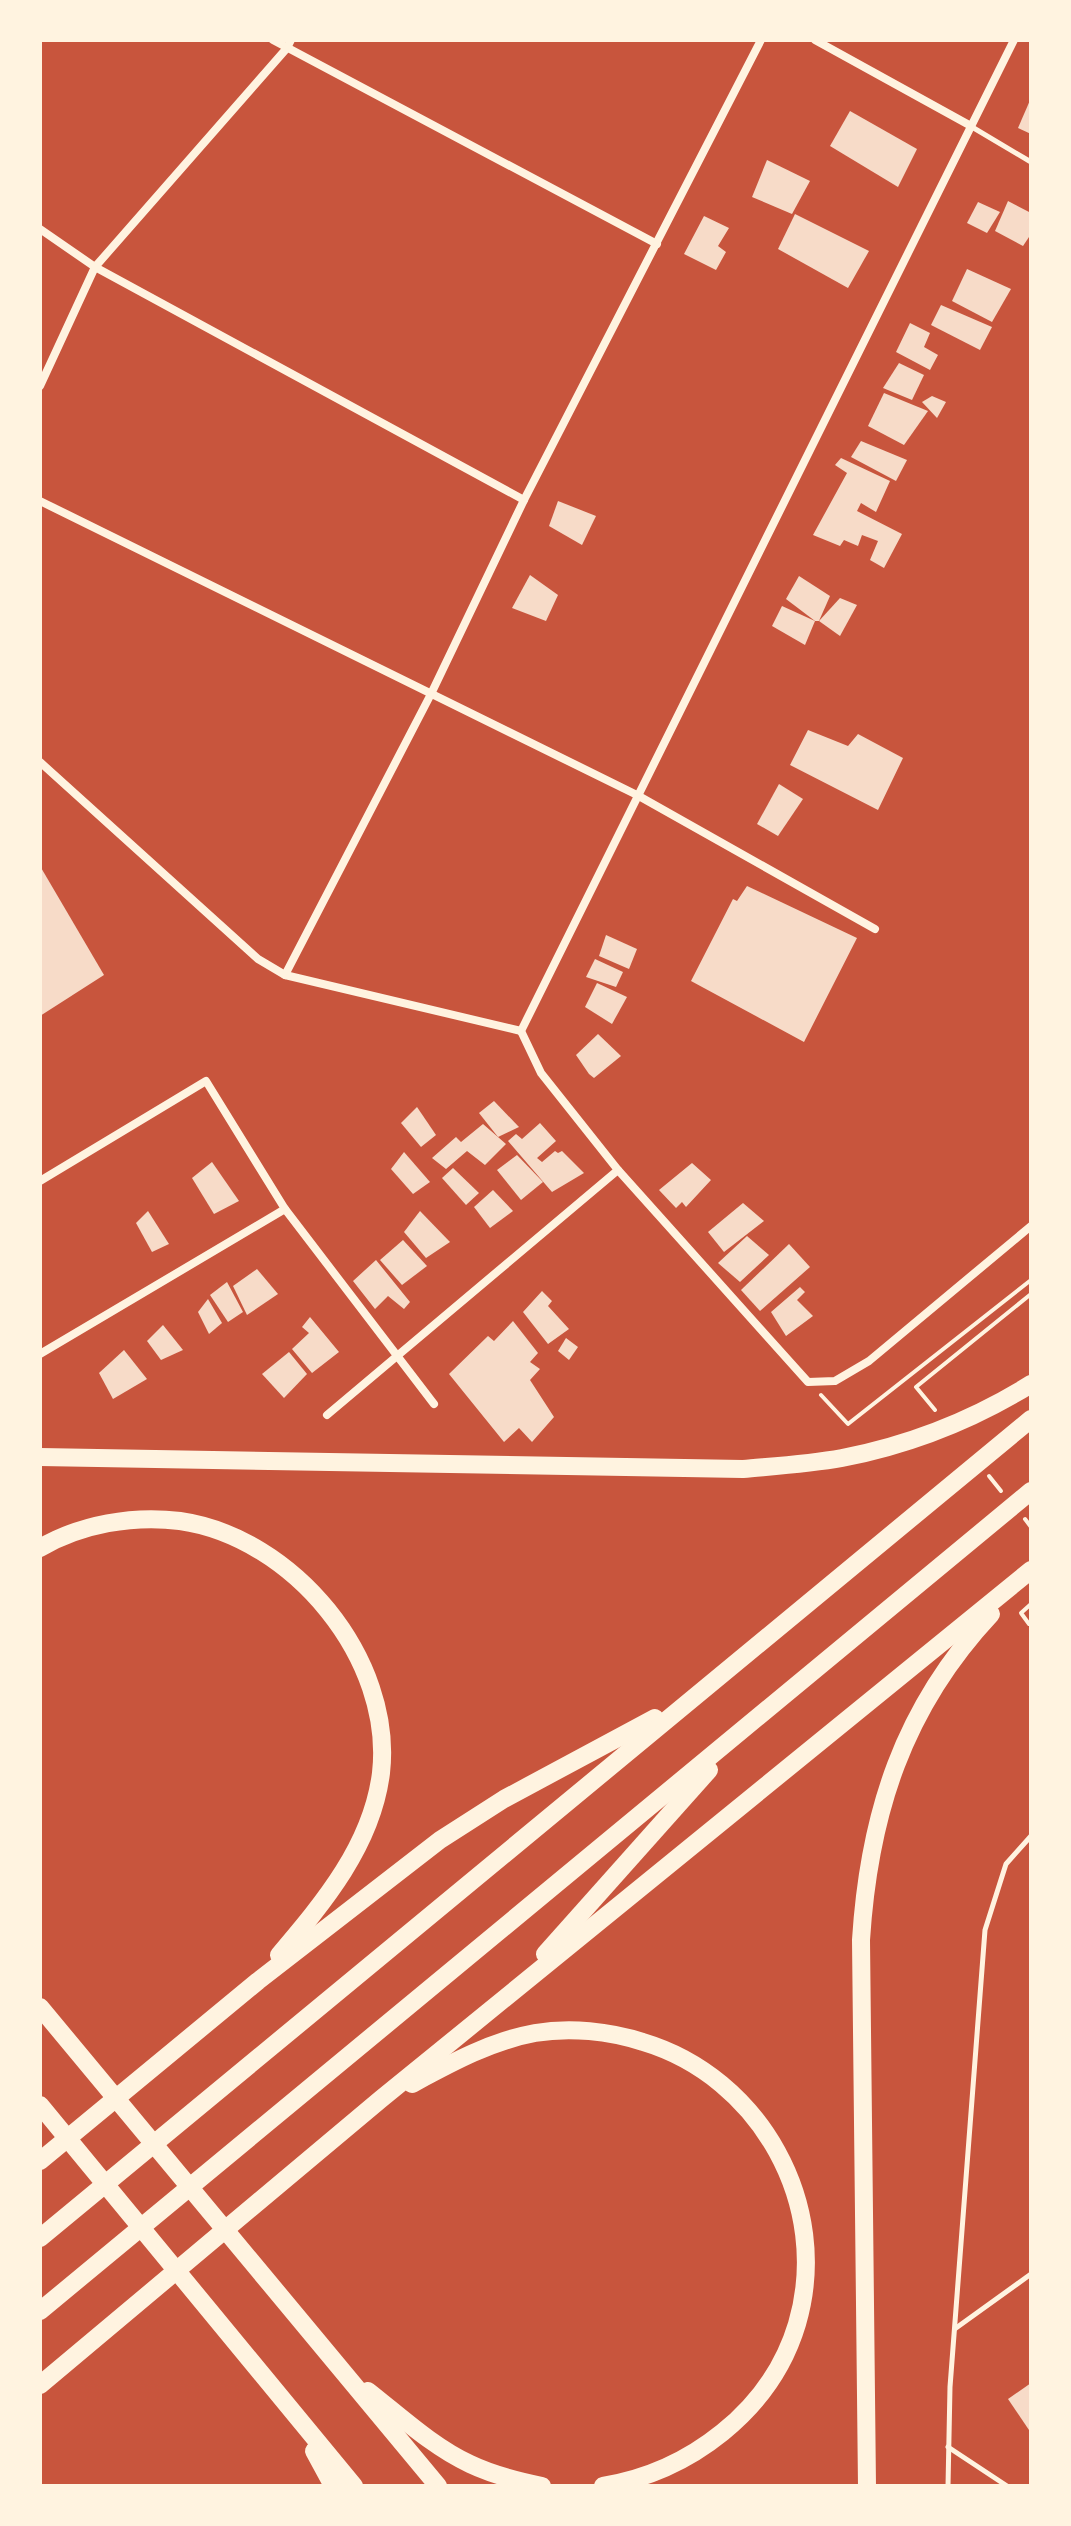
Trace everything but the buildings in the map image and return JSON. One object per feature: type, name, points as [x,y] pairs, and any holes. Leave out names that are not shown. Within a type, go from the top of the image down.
[{"type":"highway","points":[[40,1457],[743,1469],[838,1459],[872,1451],[961,1423],[1031,1384]]},
{"type":"highway","points":[[40,2238],[1031,1419]]},
{"type":"highway","points":[[40,2311],[1031,1491]]},
{"type":"highway","points":[[40,1548],[56,1538],[99,1525],[144,1519],[183,1522],[210,1529],[246,1543],[279,1564],[312,1592],[340,1624],[362,1661],[376,1700],[382,1737],[381,1773],[372,1812],[338,1880],[258,1981]]},
{"type":"highway","points":[[40,2385],[381,2099],[1031,1571]]},
{"type":"highway","points":[[867,2486],[861,1940],[864,1887],[873,1833],[889,1780],[908,1735],[937,1683],[974,1633],[1031,1571]]},
{"type":"highway","points":[[40,2161],[258,1981],[440,1840],[472,1818],[700,1693]]},
{"type":"highway","points":[[509,1995],[755,1720]]},
{"type":"highway","points":[[43,2011],[438,2486]]},
{"type":"highway","points":[[381,2099],[461,2058],[507,2040],[535,2033],[577,2030],[622,2035],[666,2049],[699,2065],[730,2090],[761,2123],[783,2160],[799,2207],[806,2252],[797,2325],[781,2362],[750,2405],[706,2447],[667,2469],[628,2482],[603,2486]]},
{"type":"highway","points":[[40,2105],[354,2486]]},
{"type":"highway","points":[[341,2370],[428,2438],[468,2463],[505,2478],[542,2486]]},
{"type":"highway","points":[[296,2417],[333,2486]]},
{"type":"street","points":[[273,40],[289,44],[657,244]]},
{"type":"street","points":[[285,975],[431,694],[524,500],[761,40]]},
{"type":"street","points":[[815,40],[971,126]]},
{"type":"street","points":[[521,1031],[1014,40]]},
{"type":"street","points":[[40,386],[95,267],[289,44]]},
{"type":"street","points":[[40,229],[95,267],[524,500]]},
{"type":"street","points":[[40,501],[637,795],[875,929]]},
{"type":"street","points":[[40,762],[258,959],[285,975],[521,1031]]},
{"type":"street","points":[[521,1031],[541,1073],[618,1170],[808,1382],[835,1381],[869,1361],[1031,1226]]},
{"type":"street","points":[[40,1181],[206,1081],[285,1209],[434,1404]]},
{"type":"street","points":[[327,1415],[618,1170]]},
{"type":"street","points":[[41,1352],[285,1209]]},
{"type":"lane","points":[[971,126],[1031,162]]},
{"type":"lane","points":[[948,2486],[955,2329],[985,1930],[1006,1864],[1031,1836]]},
{"type":"lane","points":[[955,2329],[1031,2274]]},
{"type":"lane","points":[[948,2447],[1007,2486]]},
{"type":"path","points":[[808,1382],[848,1424],[1031,1280]]},
{"type":"path","points":[[916,1387],[1031,1294]]},
{"type":"path","points":[[1031,1604],[1021,1613],[1029,1624],[1031,1622]]}]
